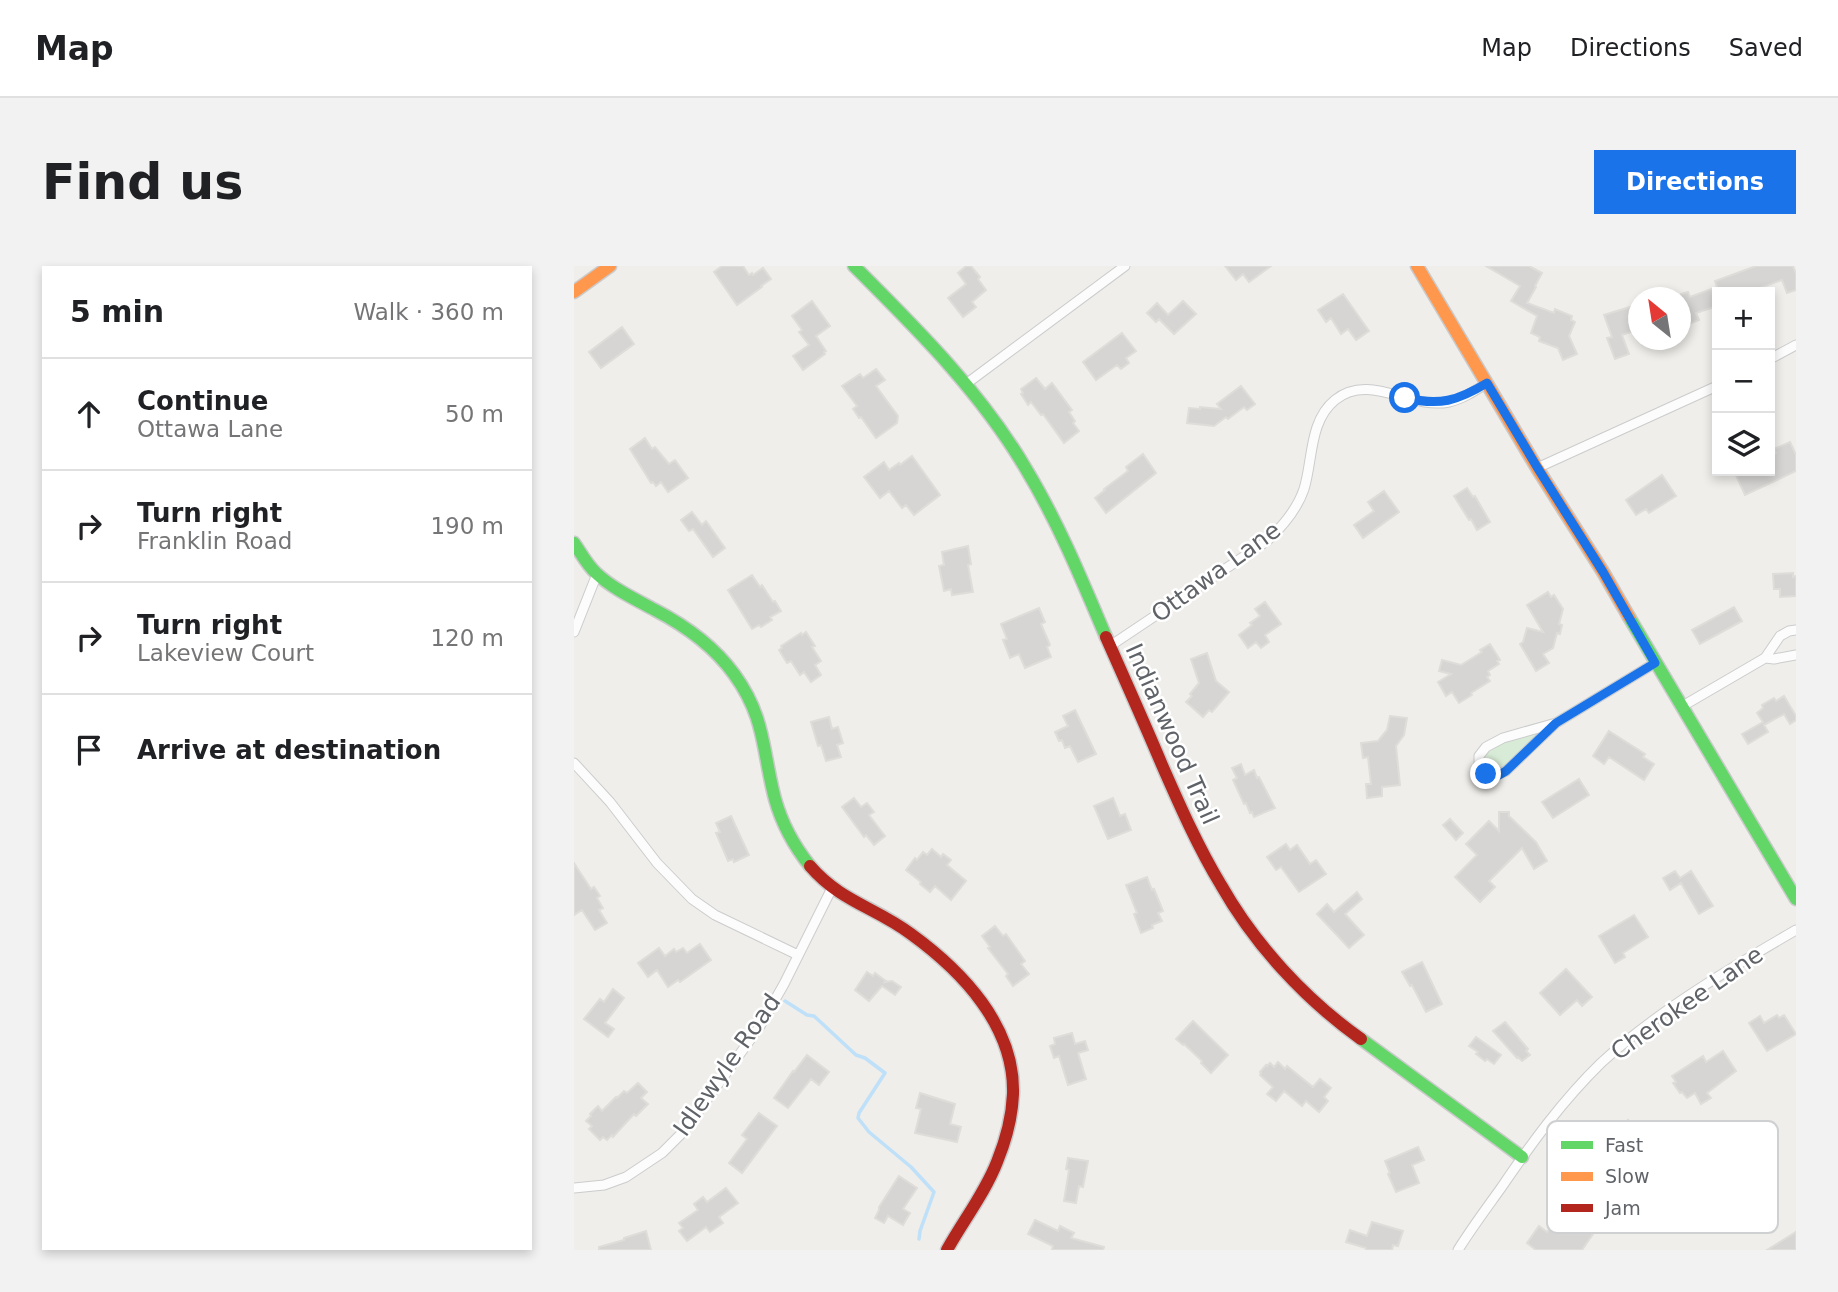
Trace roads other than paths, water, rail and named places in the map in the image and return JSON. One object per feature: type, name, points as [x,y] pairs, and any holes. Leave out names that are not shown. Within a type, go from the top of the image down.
[{"type":"street","points":[[574,292],[610,266]]},
{"type":"street","name":"Indianwood Trail","points":[[854,266],[912,324],[966,384],[1014,448],[1045,502],[1195,839],[1222,888],[1262,945],[1288,976],[1326,1013],[1522,1157]]},
{"type":"street","points":[[966,384],[1125,266]]},
{"type":"street","points":[[1417,266],[1603,572],[1796,899]]},
{"type":"street","points":[[1775,356],[1796,345]]},
{"type":"street","name":"Ottawa Lane","points":[[1110,646],[1276,533],[1300,499],[1318,427],[1335,400],[1363,388],[1420,401],[1449,401],[1487,383]]},
{"type":"street","points":[[1537,467],[1712,388]]},
{"type":"street","points":[[574,543],[597,573],[615,587],[689,630],[731,670],[747,693],[759,719],[774,796],[788,831],[810,865],[832,888],[901,927],[941,959],[958,975],[994,1020],[1008,1050],[1012,1066],[1013,1113],[1007,1138],[992,1172],[947,1250]]},
{"type":"street","points":[[574,632],[597,573]]},
{"type":"street","points":[[1681,707],[1765,658],[1780,636],[1796,630]]},
{"type":"street","points":[[1765,658],[1796,655]]},
{"type":"street","points":[[1556,723],[1494,742],[1479,756],[1480,767],[1489,775],[1497,776],[1506,771],[1556,723],[1655,663]]},
{"type":"street","points":[[574,762],[610,802],[657,863],[692,899],[724,919],[798,955]]},
{"type":"street","name":"Idlewyle Road","points":[[574,1188],[604,1185],[626,1177],[647,1164],[689,1126],[760,1026],[832,888]]},
{"type":"street","name":"Cherokee Lane","points":[[1550,1121],[1569,1097],[1627,1041],[1687,998],[1796,930]]},
{"type":"street","name":"Cherokee Lane","points":[[1458,1250],[1547,1125]]},
{"type":"waterway","points":[[785,1001],[807,1015],[814,1016],[856,1055],[865,1058],[885,1073],[858,1118],[869,1132],[911,1167],[934,1192],[919,1239]]}]
